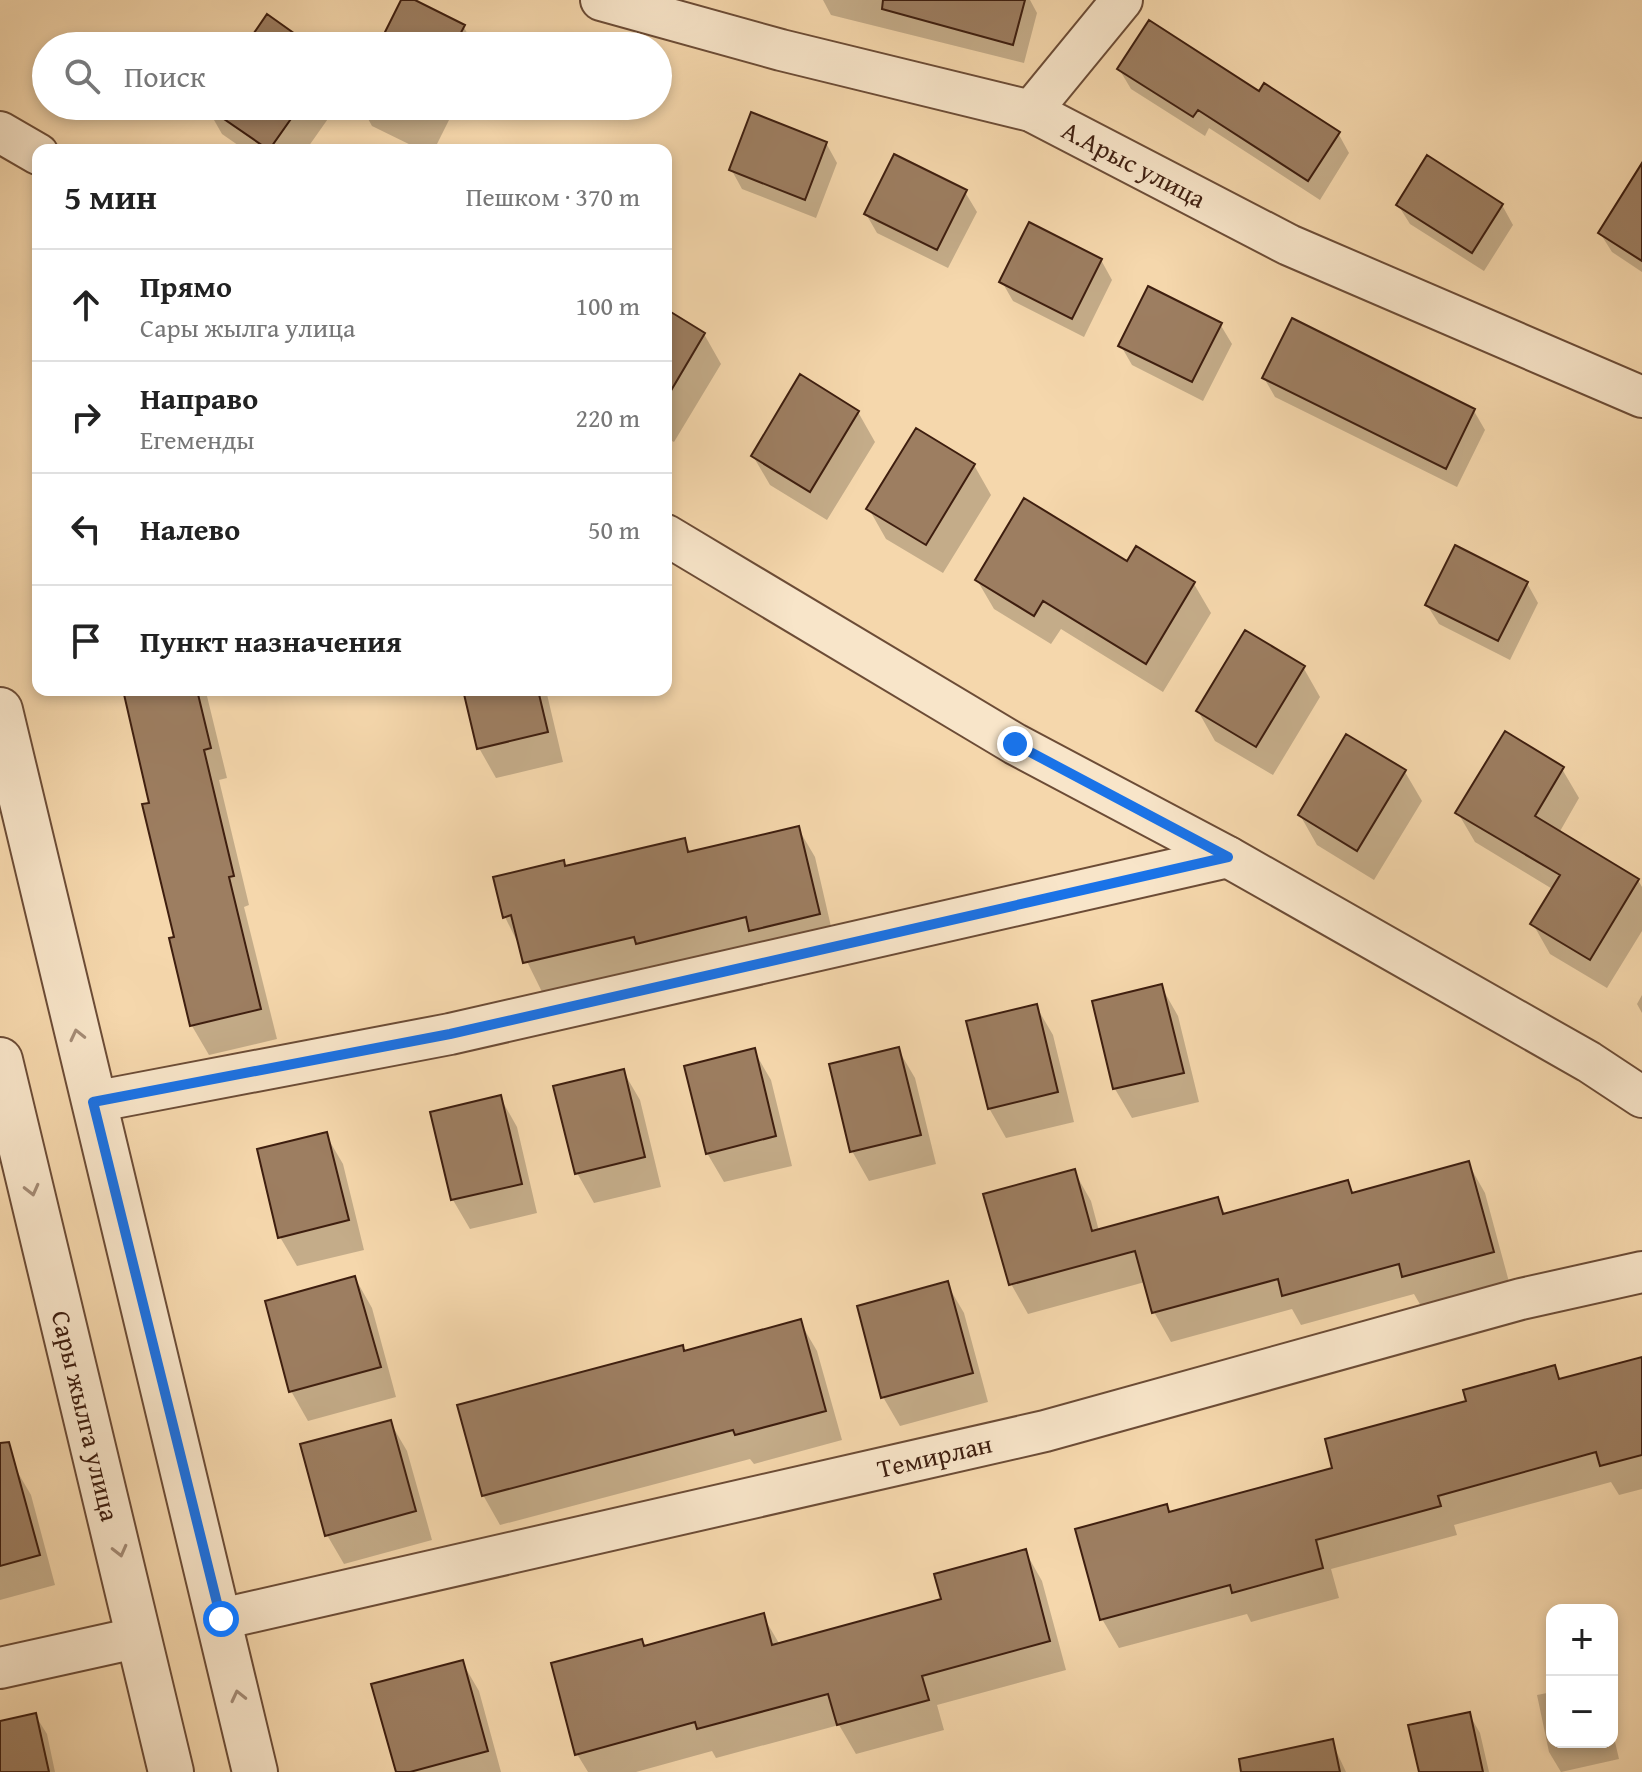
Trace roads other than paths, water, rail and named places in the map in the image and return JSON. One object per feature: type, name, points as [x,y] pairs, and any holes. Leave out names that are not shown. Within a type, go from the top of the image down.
[{"type":"street","name":"А.Арыс улица","points":[[601,0],[781,50],[1031,111],[1289,245],[1642,397]]},
{"type":"street","points":[[1031,111],[1122,0]]},
{"type":"street","points":[[0,132],[32,151]]},
{"type":"street","points":[[672,539],[1015,744],[1228,857],[1589,1062],[1642,1097]]},
{"type":"street","points":[[0,710],[221,1619],[255,1772]]},
{"type":"street","points":[[93,1102],[450,1034],[1228,857]]},
{"type":"street","name":"Сары жылга улица","points":[[0,1060],[6,1106],[171,1772]]},
{"type":"street","name":"Темирлан","points":[[221,1619],[1045,1431],[1521,1299],[1642,1272]]},
{"type":"street","points":[[0,1668],[140,1637]]}]
